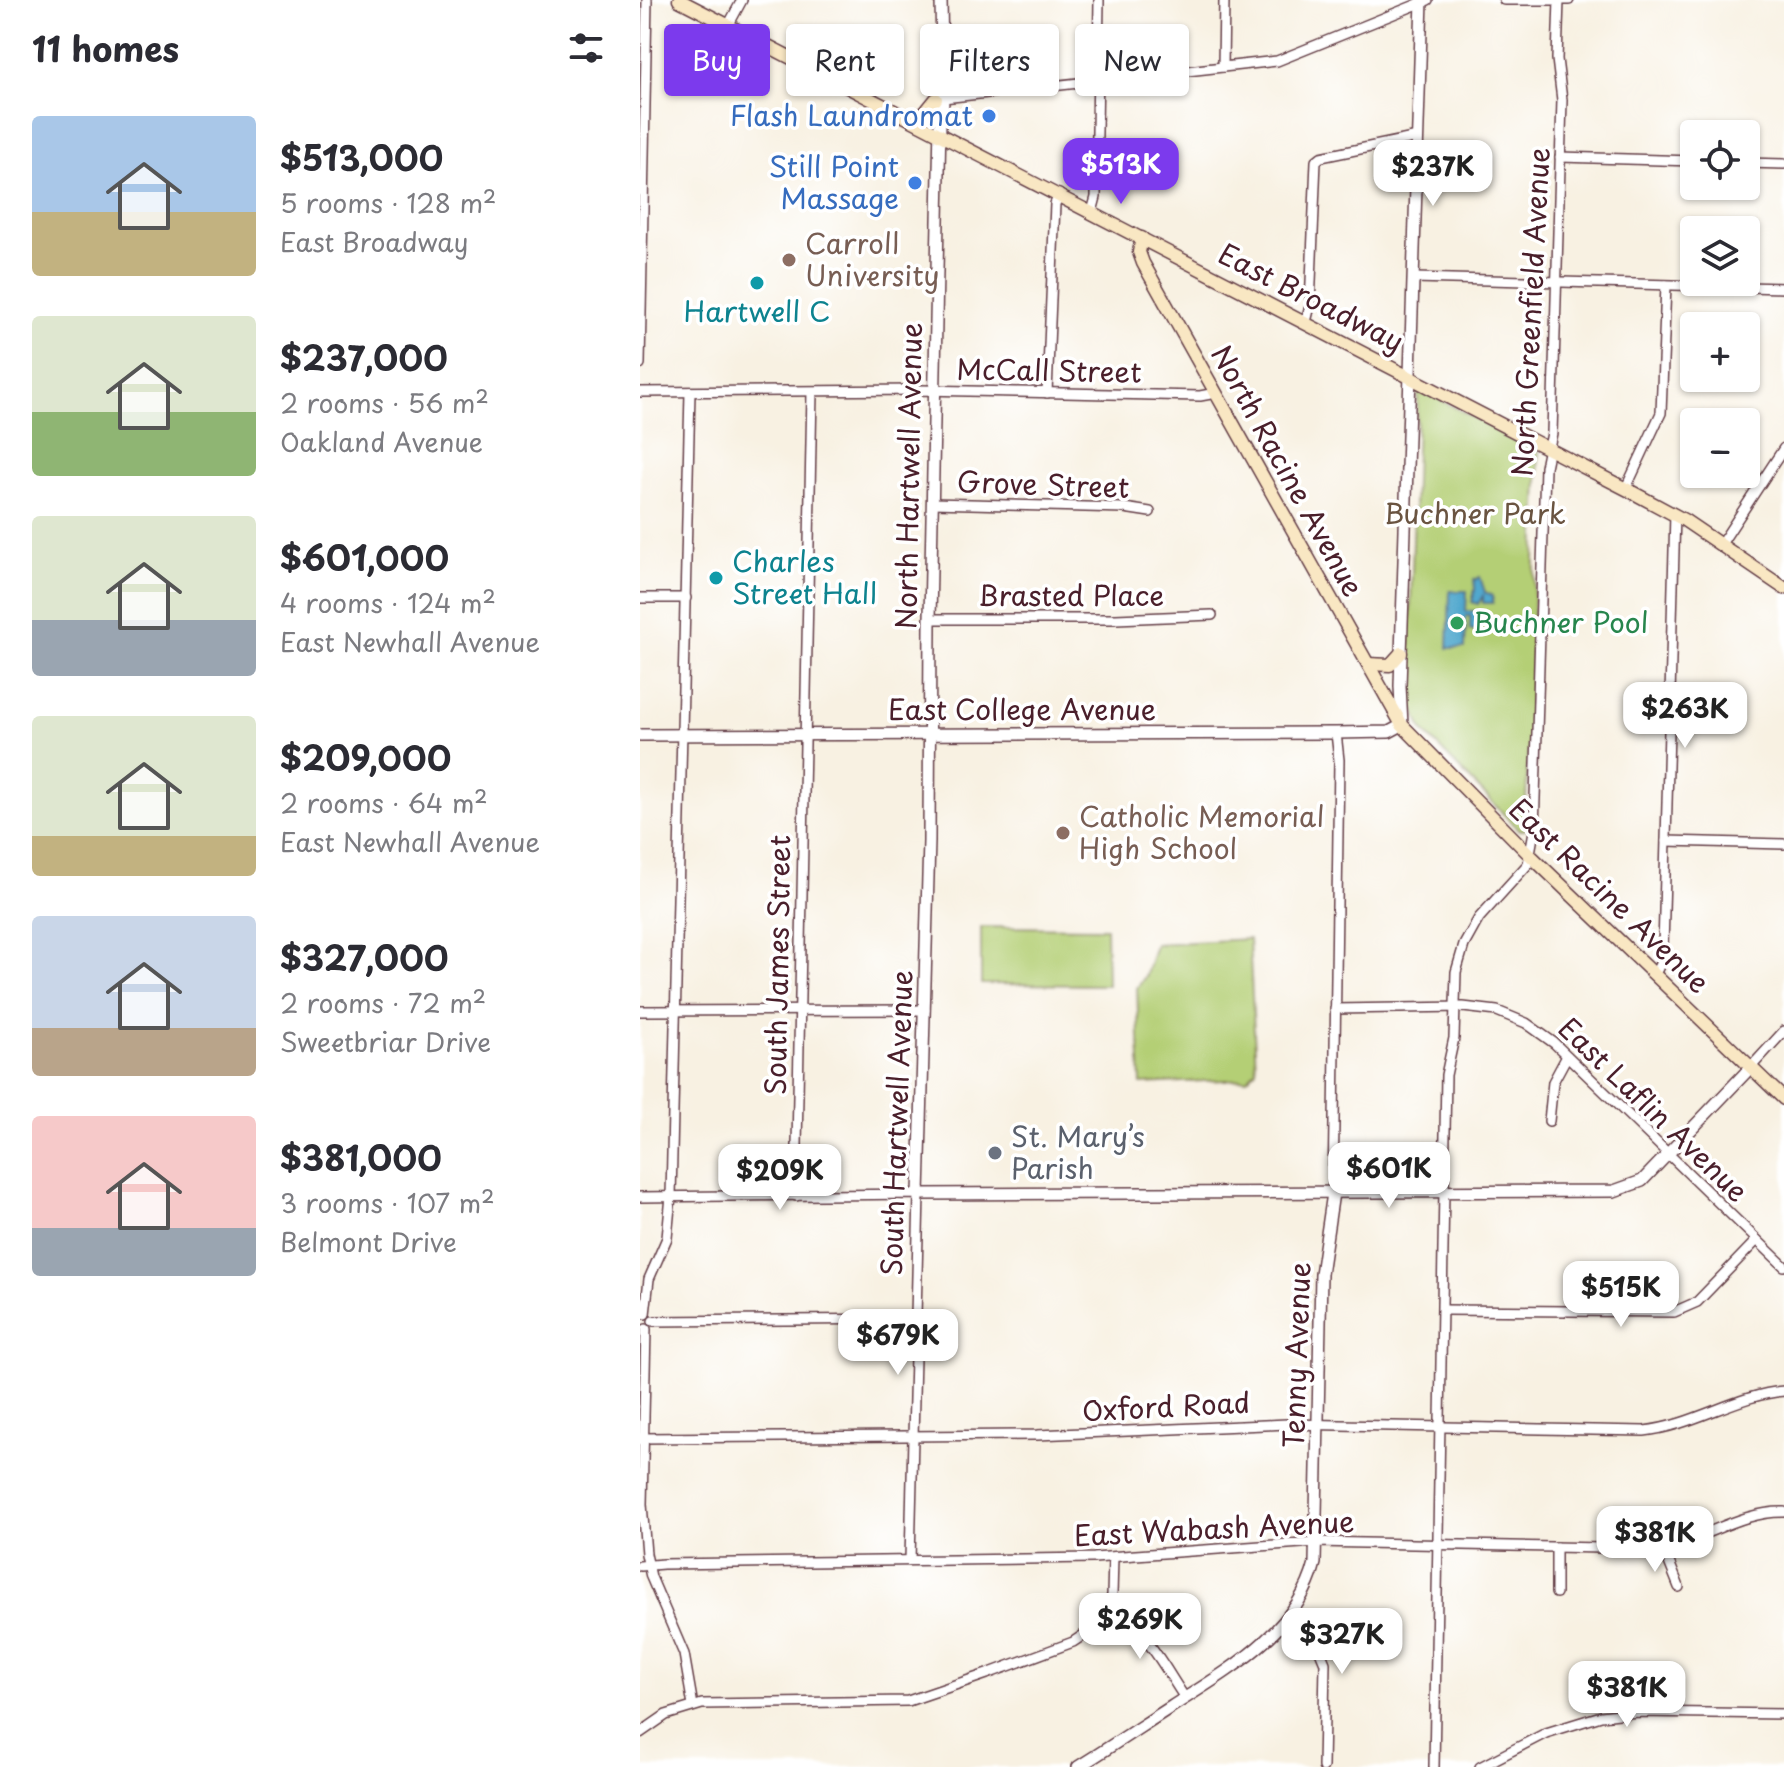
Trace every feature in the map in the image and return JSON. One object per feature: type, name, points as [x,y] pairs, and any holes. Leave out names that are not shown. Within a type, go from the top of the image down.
[{"type":"main road","name":"East Broadway","points":[[679,0],[724,24]]},
{"type":"main road","name":"East Broadway","points":[[770,47],[904,116],[940,128],[1092,212],[1675,514],[1784,588]]},
{"type":"main road","points":[[904,116],[923,115],[940,99]]},
{"type":"main road","name":"North Racine Avenue","points":[[1142,238],[1139,252],[1143,263],[1402,725]]},
{"type":"main road","points":[[1368,664],[1390,665],[1401,653]]},
{"type":"main road","name":"East Racine Avenue","points":[[1402,725],[1530,855],[1784,1099]]},
{"type":"street","points":[[640,364],[647,0]]},
{"type":"street","points":[[729,24],[742,0]]},
{"type":"street","name":"North Hartwell Avenue","points":[[930,734],[940,128],[936,114],[940,99],[937,83],[940,77],[941,0]]},
{"type":"street","points":[[1099,0],[1099,24]]},
{"type":"street","points":[[1223,67],[1224,0]]},
{"type":"street","points":[[1504,0],[1562,0]]},
{"type":"street","name":"North Greenfield Avenue","points":[[1530,855],[1534,831],[1545,467],[1552,433],[1562,100],[1557,59],[1562,0]]},
{"type":"street","points":[[1189,71],[1285,59],[1424,1],[1401,653],[1402,725]]},
{"type":"street","points":[[940,99],[1075,84]]},
{"type":"street","points":[[1092,212],[1096,197],[1098,96]]},
{"type":"street","points":[[1306,322],[1310,306],[1316,161],[1321,157],[1418,137]]},
{"type":"street","points":[[1560,157],[1680,161]]},
{"type":"street","points":[[1760,163],[1784,164]]},
{"type":"street","points":[[1047,393],[1055,206],[1059,194]]},
{"type":"street","points":[[1414,278],[1784,288]]},
{"type":"street","points":[[1626,488],[1661,413],[1666,285]]},
{"type":"street","name":"McCall Street","points":[[640,392],[935,391],[1200,396],[1216,393]]},
{"type":"street","points":[[690,392],[671,1196],[667,1238],[649,1279],[642,1438],[644,1566],[684,1654],[693,1706]]},
{"type":"street","name":"South James Street","points":[[796,1196],[812,392]]},
{"type":"street","points":[[1721,544],[1784,448]]},
{"type":"street","name":"Grove Street","points":[[933,503],[1124,508],[1150,512]]},
{"type":"street","points":[[1655,974],[1662,960],[1675,514]]},
{"type":"street","points":[[640,598],[686,598]]},
{"type":"street","name":"Brasted Place","points":[[930,619],[1116,619],[1212,615]]},
{"type":"street","name":"East College Avenue","points":[[640,735],[1336,733],[1389,732],[1402,725]]},
{"type":"street","name":"Tenny Avenue","points":[[1078,1767],[1249,1655],[1290,1612],[1312,1576],[1316,1542],[1321,1274],[1333,1193],[1339,760],[1336,733]]},
{"type":"street","name":"South Hartwell Avenue","points":[[910,1560],[930,734]]},
{"type":"street","points":[[1666,841],[1784,844]]},
{"type":"street","points":[[1434,1767],[1446,1075],[1454,1038],[1456,972],[1468,936],[1490,905],[1528,864],[1530,855]]},
{"type":"street","name":"East Laflin Avenue","points":[[1335,1009],[1479,1008],[1511,1015],[1539,1031],[1784,1266]]},
{"type":"street","points":[[640,1011],[925,1010]]},
{"type":"street","points":[[640,1197],[1614,1191],[1642,1181],[1784,1031]]},
{"type":"street","points":[[1549,1121],[1553,1082],[1567,1056]]},
{"type":"street","points":[[1443,1310],[1674,1312],[1697,1302],[1757,1240]]},
{"type":"street","points":[[645,1321],[916,1319]]},
{"type":"street","name":"Oxford Road","points":[[642,1438],[913,1436],[1318,1424],[1655,1430],[1761,1395],[1784,1391]]},
{"type":"street","name":"East Wabash Avenue","points":[[644,1566],[1113,1557],[1316,1542],[1663,1547],[1759,1513],[1784,1512]]},
{"type":"street","points":[[1556,1547],[1556,1593]]},
{"type":"street","points":[[1663,1547],[1679,1587]]},
{"type":"street","points":[[640,1733],[666,1715],[712,1703],[916,1700],[1073,1642],[1091,1630],[1106,1610],[1114,1583],[1113,1557]]},
{"type":"street","points":[[1106,1610],[1124,1618],[1141,1632],[1185,1698]]},
{"type":"street","points":[[1290,1612],[1313,1634],[1325,1663],[1323,1767]]},
{"type":"street","points":[[1480,1767],[1546,1733],[1601,1716],[1637,1712],[1784,1714]]},
{"type":"green space","name":"Buchner Park","points":[[1418,388],[1539,452],[1525,830],[1519,830],[1422,730],[1408,694]]},
{"type":"green space","points":[[981,927],[1106,928],[1107,985],[981,984]]},
{"type":"green space","points":[[1249,939],[1256,1070],[1247,1079],[1141,1084],[1137,988],[1146,975],[1155,944]]},
{"type":"water","points":[[1480,577],[1485,592],[1493,596],[1493,603],[1483,603],[1483,596],[1478,604],[1472,602],[1474,580]]},
{"type":"water","name":"Buchner Pool","points":[[1450,591],[1467,591],[1466,611],[1481,611],[1480,630],[1470,630],[1470,616],[1466,616],[1465,648],[1448,648]]},
{"type":"place","name":"Flash Laundromat","points":[[989,116]]},
{"type":"place","name":"Still Point Massage","points":[[915,183]]},
{"type":"place","name":"Carroll University","points":[[789,260]]},
{"type":"place","name":"Hartwell C","points":[[757,283]]},
{"type":"place","name":"Charles Street Hall","points":[[716,578]]},
{"type":"place","name":"Buchner Pool","points":[[1457,623]]},
{"type":"place","name":"Catholic Memorial High School","points":[[1063,833]]},
{"type":"place","name":"St. Mary’s Parish","points":[[995,1153]]}]
